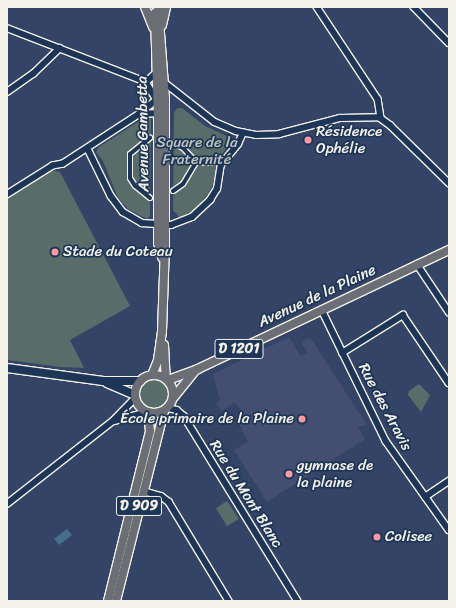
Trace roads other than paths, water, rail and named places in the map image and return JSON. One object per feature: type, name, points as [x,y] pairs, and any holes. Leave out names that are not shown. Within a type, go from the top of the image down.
[{"type":"main road","points":[[145,7],[149,19],[158,28],[166,7]]},
{"type":"main road","name":"Avenue Gambetta","points":[[156,7],[165,83],[161,225]]},
{"type":"main road","name":"Avenue Gambetta","points":[[158,28],[156,73],[163,259],[162,331],[167,379]]},
{"type":"main road","name":"Avenue de la Plaine","points":[[167,379],[198,369],[449,250]]},
{"type":"main road","name":"Avenue Gambetta","points":[[152,375],[158,360],[162,331]]},
{"type":"main road","points":[[7,368],[103,381],[140,381],[152,375],[167,379],[173,389],[174,397],[166,410],[147,412],[140,408],[135,397],[103,381]]},
{"type":"main road","name":"Avenue de la Plaine","points":[[174,397],[184,381],[198,369]]},
{"type":"main road","points":[[135,397],[140,381]]},
{"type":"main road","name":"D 909","points":[[116,601],[143,491],[166,410]]},
{"type":"main road","name":"D 909","points":[[108,601],[117,556],[150,431],[147,412]]},
{"type":"street","points":[[317,7],[378,99],[381,118]]},
{"type":"street","points":[[414,7],[449,43]]},
{"type":"street","points":[[7,28],[146,82],[158,100],[88,149],[7,195]]},
{"type":"street","points":[[7,92],[33,74],[60,48]]},
{"type":"street","points":[[146,82],[156,73]]},
{"type":"street","points":[[165,83],[215,122],[243,132],[273,135],[340,118],[369,115],[381,118],[449,183]]},
{"type":"street","points":[[140,114],[158,113]]},
{"type":"street","points":[[88,149],[119,208],[137,221],[161,225],[186,220],[207,204],[217,189],[224,160],[238,144],[243,132]]},
{"type":"street","points":[[150,138],[130,154],[130,178],[135,186],[150,198]]},
{"type":"street","points":[[173,142],[183,148],[196,162],[217,163]]},
{"type":"street","points":[[173,191],[184,184],[196,162]]},
{"type":"street","points":[[417,264],[449,312]]},
{"type":"street","name":"Rue des Aravis","points":[[322,310],[382,434],[449,530]]},
{"type":"street","points":[[342,353],[403,315],[449,383]]},
{"type":"street","points":[[7,504],[113,421],[135,397]]},
{"type":"street","name":"Rue du Mont Blanc","points":[[166,410],[177,410],[184,416],[298,601]]},
{"type":"street","points":[[113,421],[147,412]]},
{"type":"street","points":[[425,497],[449,481]]},
{"type":"street","points":[[143,491],[161,496],[169,502],[229,601]]},
{"type":"place","name":"Résidence Ophélie","points":[[308,140]]},
{"type":"place","name":"Stade du Coteau","points":[[55,252]]},
{"type":"place","name":"École primaire de la Plaine","points":[[302,419]]},
{"type":"place","name":"gymnase de la plaine","points":[[289,474]]},
{"type":"place","name":"Colisee","points":[[377,537]]},
{"type":"park label","name":"Square de la Fraternité","points":[[197,150]]}]
